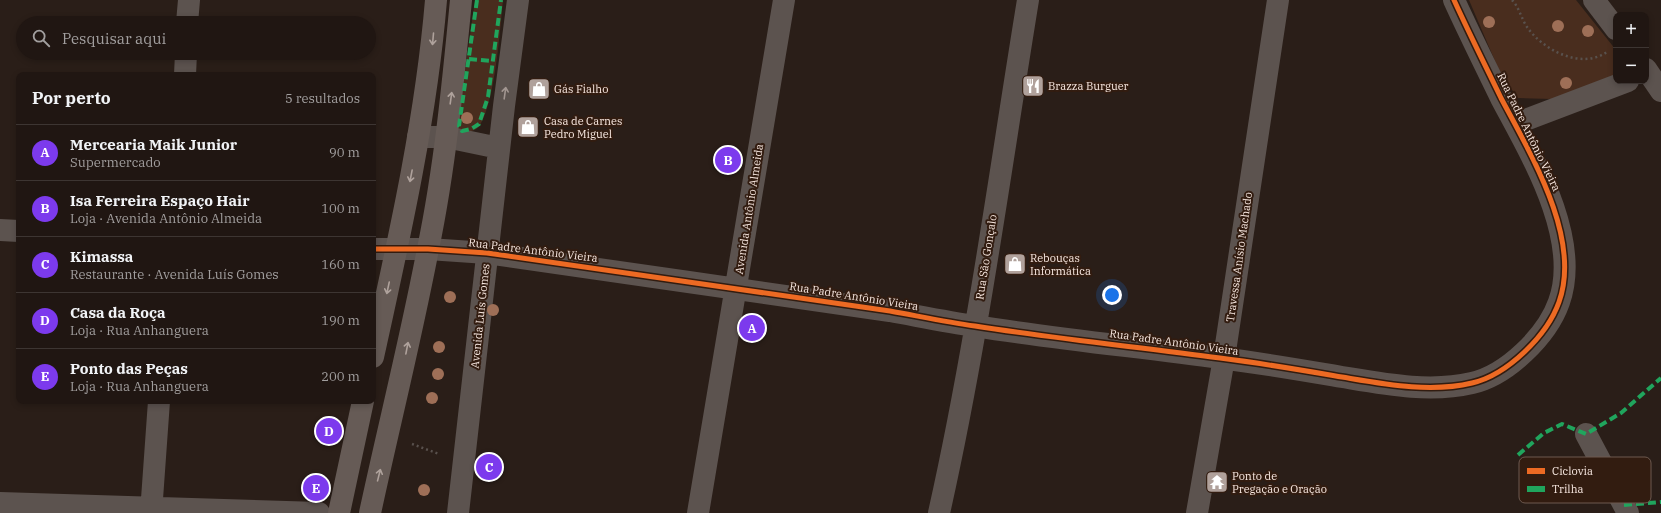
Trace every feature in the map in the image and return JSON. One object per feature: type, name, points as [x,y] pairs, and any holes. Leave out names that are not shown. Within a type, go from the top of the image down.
[{"type":"main road","points":[[376,343],[418,138],[432,44],[436,0]]},
{"type":"main road","points":[[370,513],[389,435],[428,249],[452,96],[461,0]]},
{"type":"main road","points":[[338,513],[362,404]]},
{"type":"street","points":[[188,16],[189,0]]},
{"type":"street","name":"Avenida Luís Gomes","points":[[458,513],[499,148],[518,0]]},
{"type":"street","name":"Avenida Antônio Almeida","points":[[698,513],[784,0]]},
{"type":"street","name":"Rua São Gonçalo","points":[[939,513],[951,458],[975,326],[1028,0]]},
{"type":"street","name":"Travessa Anísio Machado","points":[[1198,513],[1224,358],[1278,0]]},
{"type":"street","name":"Rua Padre Antônio Vieira","points":[[376,249],[428,249],[487,253],[893,312],[975,326],[1224,358],[1389,385],[1431,387],[1472,383],[1497,374],[1518,357],[1546,327],[1560,301],[1565,270],[1561,234],[1551,201],[1535,163],[1474,45],[1454,0]]},
{"type":"street","points":[[1594,0],[1613,39]]},
{"type":"street","points":[[185,72],[186,60]]},
{"type":"street","points":[[1649,75],[1661,91]]},
{"type":"street","points":[[1515,124],[1620,84]]},
{"type":"street","points":[[418,138],[446,137],[499,148]]},
{"type":"street","points":[[0,230],[16,231]]},
{"type":"street","points":[[151,510],[159,404]]},
{"type":"street","points":[[1586,434],[1598,457]]},
{"type":"street","points":[[0,503],[151,510],[318,513]]},
{"type":"street","points":[[1623,503],[1628,513]]},
{"type":"path","points":[[1512,0],[1527,27],[1541,42],[1556,52],[1577,59],[1596,58],[1613,39]]},
{"type":"path","points":[[389,435],[463,464]]},
{"type":"shaded area","points":[[475,0],[503,0],[496,65],[490,100],[479,127],[472,131],[461,133],[457,127]]},
{"type":"shaded area","points":[[1469,0],[1576,0],[1613,46],[1613,76],[1552,99],[1518,98],[1501,75]]},
{"type":"marked path","points":[[477,0],[459,126],[462,131],[471,129],[479,124],[488,97],[501,0]]},
{"type":"marked path","points":[[469,59],[493,61]]},
{"type":"marked path","points":[[1518,455],[1544,433],[1562,424],[1586,434],[1621,413],[1661,378]]},
{"type":"marked path","points":[[1651,503],[1661,502]]},
{"type":"marked path","points":[[1624,505],[1649,503]]},
{"type":"cycle path","points":[[376,249],[428,249],[487,253],[890,311],[1006,331],[1251,362],[1391,385],[1440,387],[1472,383],[1485,379],[1512,363],[1545,328],[1559,302],[1564,277],[1564,251],[1550,197],[1526,144],[1501,98],[1454,0]]},
{"type":"place","name":"Brazza Burguer","points":[[1033,86]]},
{"type":"place","name":"Gás Fialho","points":[[539,89]]},
{"type":"place","name":"Casa de Carnes Pedro Miguel","points":[[528,127]]},
{"type":"place","name":"Isa Ferreira Espaço Hair","points":[[728,160]]},
{"type":"place","name":"Rebouças Informática","points":[[1015,264]]},
{"type":"place","name":"Mercearia Maik Junior","points":[[752,328]]},
{"type":"place","name":"Casa da Roça","points":[[329,431]]},
{"type":"place","name":"Kimassa","points":[[489,467]]},
{"type":"place","name":"Ponto de Pregação e Oração","points":[[1217,482]]},
{"type":"place","name":"Ponto das Peças","points":[[316,488]]}]
